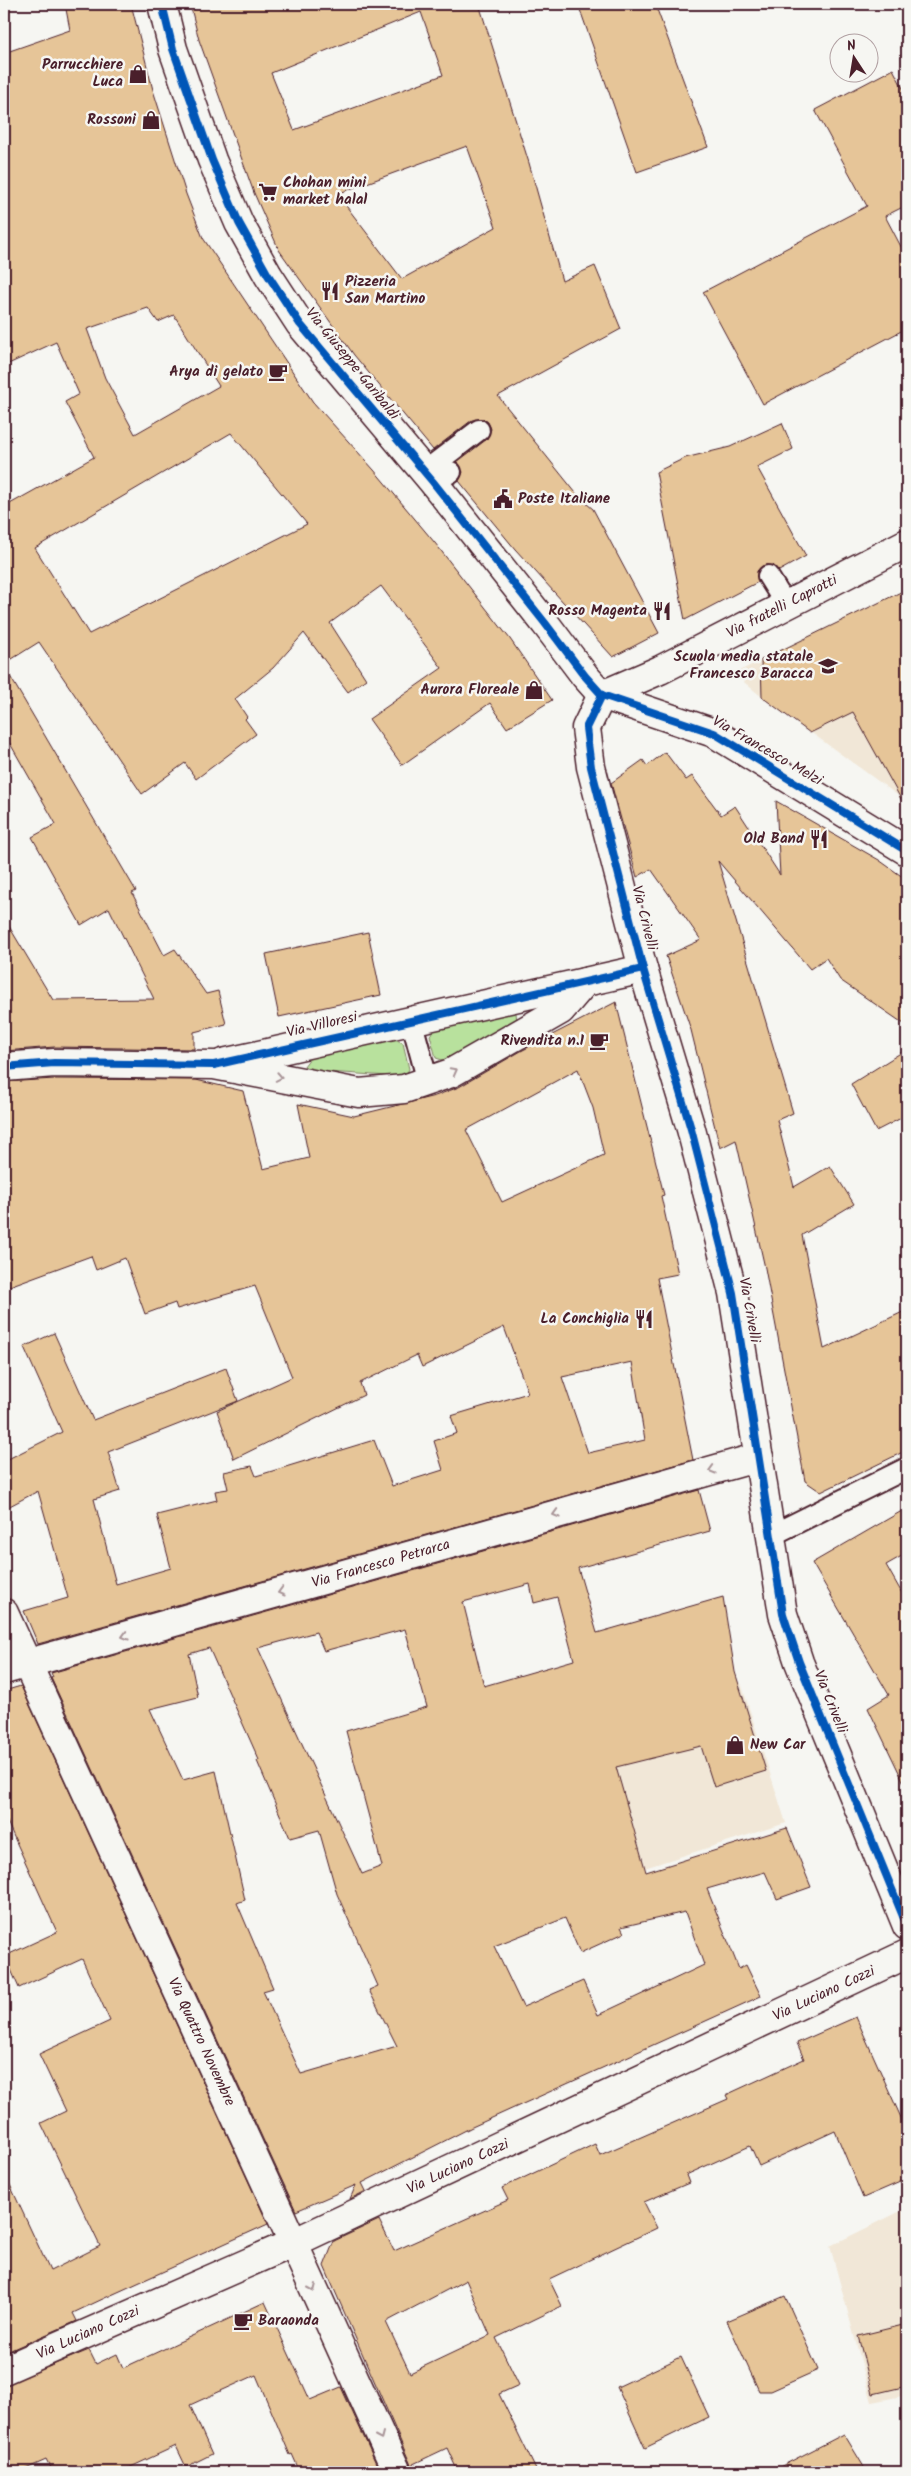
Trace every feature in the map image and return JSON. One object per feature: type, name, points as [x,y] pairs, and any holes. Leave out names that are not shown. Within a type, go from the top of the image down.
[{"type":"street","name":"Via Giuseppe Garibaldi","points":[[162,4],[173,50],[208,150],[238,223],[268,275],[300,324],[436,475],[602,695]]},
{"type":"street","name":"Via fratelli Caprotti","points":[[602,695],[660,670],[907,544]]},
{"type":"street","name":"Via Francesco Melzi","points":[[602,695],[714,733],[907,851]]},
{"type":"street","name":"Via Crivelli","points":[[602,695],[586,728],[591,767],[643,968],[689,1121],[733,1293],[783,1614],[799,1662],[907,1926]]},
{"type":"street","name":"Via Villoresi","points":[[214,1065],[643,968]]},
{"type":"street","name":"Via Villoresi","points":[[4,1067],[54,1063],[214,1065],[359,1093],[404,1089],[451,1073],[561,1010],[585,982]]},
{"type":"street","name":"Via Francesco Petrarca","points":[[15,1667],[759,1457]]},
{"type":"street","name":"Via Quattro Novembre","points":[[4,1614],[15,1667],[293,2244],[397,2472]]},
{"type":"street","name":"Via Luciano Cozzi","points":[[4,2370],[293,2244],[907,1954]]},
{"type":"lane","points":[[436,475],[478,430]]},
{"type":"lane","points":[[768,576],[786,605]]},
{"type":"lane","points":[[411,1019],[428,1082]]},
{"type":"lane","points":[[770,1536],[907,1468]]},
{"type":"shaded area","name":"Scuola media statale Francesco Baracca","points":[[907,589],[907,802],[762,697],[739,678],[737,672]]},
{"type":"shaded area","points":[[655,1674],[663,1705],[741,1683],[786,1823],[519,1908]]},
{"type":"shaded area","points":[[907,2208],[907,2395],[872,2402],[830,2246]]},
{"type":"green space","points":[[511,1011],[516,1013],[517,1022],[446,1061],[436,1058],[430,1035],[436,1028]]},
{"type":"green space","points":[[395,1039],[403,1043],[409,1069],[405,1077],[312,1071],[304,1066],[310,1058]]},
{"type":"building","points":[[65,4],[131,4],[153,90],[186,194],[203,238],[313,402],[374,470],[435,543],[510,639],[552,700],[507,728],[490,703],[402,765],[369,719],[442,668],[381,586],[330,623],[366,679],[348,692],[304,633],[273,668],[235,699],[247,717],[245,719],[256,734],[196,779],[185,763],[142,794],[39,642],[4,664],[4,498],[8,505],[94,457],[65,402],[79,394],[56,342],[4,366],[4,53],[70,30]],"holes":[[[148,308],[158,322],[174,315],[219,386],[135,434],[105,378],[87,329]],[[231,433],[307,524],[89,634],[35,548]]]},
{"type":"building","points":[[190,4],[479,4],[529,163],[562,281],[595,266],[621,329],[498,396],[580,498],[593,509],[659,633],[613,657],[515,549],[459,481],[463,472],[457,462],[487,439],[491,429],[488,422],[483,419],[472,420],[433,450],[354,355],[279,250],[254,193],[199,40]],"holes":[[[421,12],[443,75],[294,130],[271,73]],[[467,146],[496,227],[402,279],[337,194]]]},
{"type":"building","points":[[578,4],[655,4],[708,147],[637,172]]},
{"type":"building","points":[[893,69],[907,96],[907,205],[885,216],[907,258],[907,328],[763,404],[703,292],[867,206],[815,110],[868,82],[878,82],[878,77]]},
{"type":"building","points":[[782,423],[793,449],[757,467],[806,556],[779,571],[773,565],[762,566],[757,571],[758,582],[685,620],[656,472],[685,458],[730,447]]},
{"type":"building","name":"Scuola media statale Francesco Baracca","points":[[907,589],[907,810],[853,712],[810,733],[762,697],[761,660]]},
{"type":"building","points":[[4,666],[136,891],[132,893],[164,955],[175,949],[206,994],[218,991],[226,1024],[194,1032],[194,1049],[54,1047],[4,1051],[4,918],[53,1000],[154,999],[109,908],[81,925],[32,837],[56,824],[4,733]]},
{"type":"building","points":[[665,752],[686,780],[692,776],[721,815],[735,806],[780,875],[776,801],[879,860],[907,880],[907,1026],[840,980],[826,958],[810,969],[718,861],[793,1113],[777,1120],[794,1187],[830,1166],[854,1204],[802,1235],[824,1349],[907,1310],[907,1450],[821,1492],[805,1481],[765,1268],[736,1140],[720,1148],[691,1030],[666,956],[701,940],[651,869],[637,877],[611,783],[643,760],[647,766]]},
{"type":"building","points":[[368,932],[381,995],[279,1017],[266,954]]},
{"type":"building","points":[[616,1002],[664,1195],[661,1196],[678,1274],[657,1278],[693,1460],[38,1644],[24,1611],[68,1598],[38,1491],[4,1509],[4,1461],[62,1432],[24,1347],[54,1333],[93,1420],[226,1368],[238,1401],[108,1452],[120,1491],[94,1499],[116,1584],[171,1568],[157,1515],[217,1500],[215,1491],[228,1489],[224,1472],[252,1466],[256,1476],[374,1440],[392,1486],[443,1470],[434,1441],[457,1433],[451,1416],[528,1393],[504,1327],[422,1367],[417,1355],[360,1383],[364,1395],[234,1459],[217,1411],[292,1377],[255,1286],[177,1309],[175,1303],[145,1314],[125,1258],[96,1270],[91,1256],[4,1288],[4,1082],[55,1079],[196,1080],[243,1091],[263,1169],[309,1158],[298,1104],[354,1116],[435,1096],[459,1087],[521,1051]],"holes":[[[578,1069],[593,1108],[604,1155],[502,1202],[466,1130]],[[632,1362],[645,1440],[588,1453],[562,1377]]]},
{"type":"building","points":[[907,1049],[907,1115],[876,1131],[851,1084]]},
{"type":"building","points":[[699,1490],[710,1531],[578,1568],[597,1633],[723,1597],[735,1672],[766,1771],[714,1787],[701,1746],[616,1767],[646,1872],[787,1828],[811,1887],[777,1899],[765,1872],[707,1889],[739,1969],[746,1965],[761,1996],[472,2127],[362,2183],[366,2191],[350,2199],[356,2185],[296,2211],[51,1678],[53,1677],[51,1673]],"holes":[[[530,1584],[534,1603],[557,1597],[574,1660],[484,1686],[463,1602]],[[405,1629],[427,1707],[346,1731],[382,1866],[362,1874],[258,1648],[316,1632],[324,1651]],[[209,1648],[259,1760],[257,1761],[290,1838],[319,1830],[337,1894],[378,1986],[369,1990],[397,2046],[301,2074],[263,1991],[273,1988],[237,1903],[245,1900],[216,1771],[183,1780],[150,1709],[198,1697],[189,1654]],[[685,1912],[704,1965],[598,2015],[583,1981],[523,2007],[494,1946],[565,1918],[580,1953],[624,1933],[621,1927]]]},
{"type":"building","points":[[907,1508],[907,1553],[886,1565],[907,1602],[907,1789],[868,1708],[889,1695],[812,1563]]},
{"type":"building","points":[[21,1686],[268,2224],[73,2313],[77,2321],[4,2353],[4,2172],[50,2271],[100,2246],[41,2123],[66,2111],[39,2054],[110,2021],[82,1959],[19,1988],[5,1956],[57,1932],[4,1815],[4,1691]]},
{"type":"building","points":[[856,2017],[907,2131],[907,2179],[863,2198],[835,2131],[759,2166],[750,2146],[686,2175],[689,2183],[644,2202],[657,2228],[549,2279],[562,2306],[496,2338],[519,2385],[499,2394],[537,2472],[458,2472],[447,2448],[411,2465],[324,2266],[334,2241],[379,2220],[394,2251],[508,2200],[502,2188],[595,2144],[600,2155],[728,2099],[726,2095],[804,2059],[797,2043]],"holes":[[[466,2280],[490,2335],[410,2373],[386,2322]]]},
{"type":"building","points":[[785,2296],[818,2370],[771,2391],[759,2391],[727,2321]]},
{"type":"building","points":[[265,2302],[310,2400],[341,2387],[380,2472],[300,2472],[292,2454],[290,2455],[256,2375],[190,2405],[212,2454],[186,2467],[176,2446],[120,2472],[52,2472],[46,2460],[19,2472],[4,2472],[4,2385],[89,2350],[96,2364],[117,2354],[123,2368]]},
{"type":"building","points":[[907,2324],[907,2386],[873,2394],[858,2336]]},
{"type":"building","points":[[681,2357],[709,2417],[645,2448],[617,2387]]},
{"type":"building","points":[[844,2434],[867,2472],[770,2472]]},
{"type":"cycle path","points":[[162,4],[173,49],[212,160],[239,223],[268,275],[300,324],[433,482],[585,676],[602,695],[714,733],[907,851]]},
{"type":"cycle path","points":[[602,695],[586,728],[591,767],[643,969],[691,1129],[733,1293],[783,1614],[799,1662],[907,1926]]},
{"type":"cycle path","points":[[4,1067],[54,1063],[214,1065],[643,969]]},
{"type":"place","name":"Parrucchiere Luca","points":[[138,74]]},
{"type":"place","name":"Rossoni","points":[[151,120]]},
{"type":"place","name":"Chohan mini market halal","points":[[268,192]]},
{"type":"place","name":"Pizzeria San Martino","points":[[330,291]]},
{"type":"place","name":"Arya di gelato","points":[[278,372]]},
{"type":"place","name":"Poste Italiane","points":[[503,499]]},
{"type":"place","name":"Rosso Magenta","points":[[662,611]]},
{"type":"place","name":"Scuola media statale Francesco Baracca","points":[[828,666]]},
{"type":"place","name":"Aurora Floreale","points":[[534,690]]},
{"type":"place","name":"Old Band","points":[[819,839]]},
{"type":"place","name":"Rivendita n.1","points":[[599,1041]]},
{"type":"place","name":"La Conchiglia","points":[[644,1319]]},
{"type":"place","name":"New Car","points":[[735,1745]]},
{"type":"place","name":"Baraonda","points":[[243,2321]]}]
